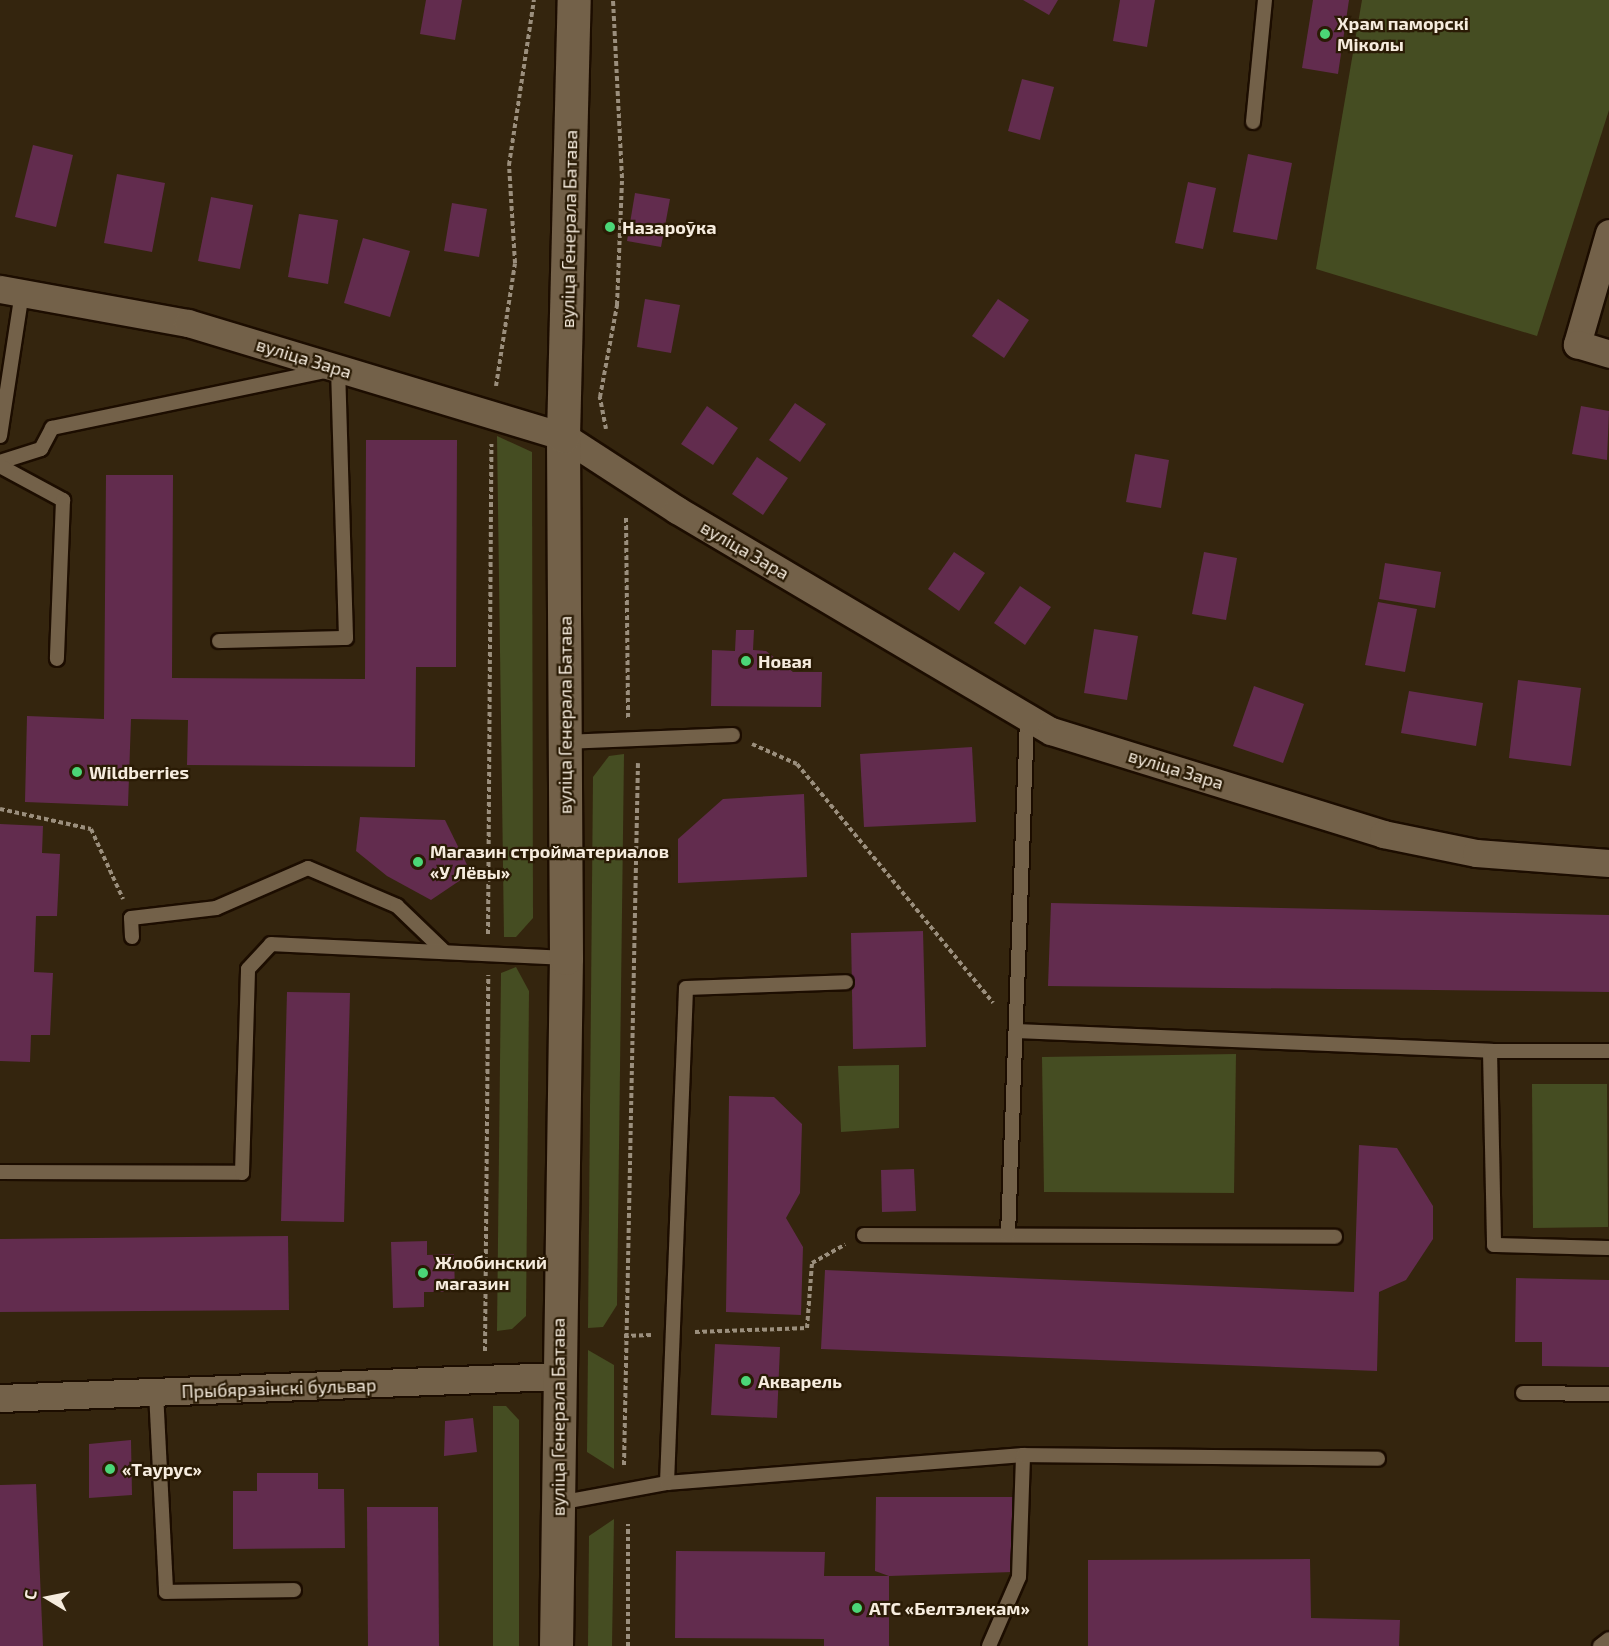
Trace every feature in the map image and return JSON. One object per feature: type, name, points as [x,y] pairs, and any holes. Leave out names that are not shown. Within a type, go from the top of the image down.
[{"type":"street","name":"вуліца Генерала Батава","points":[[556,1646],[557,1376],[566,958],[564,436],[574,0]]},
{"type":"street","points":[[1609,234],[1577,344],[1609,354]]},
{"type":"street","name":"вуліца Зара","points":[[11,290],[188,323],[564,436],[677,510],[995,696],[1027,719],[1051,731],[1383,834],[1476,853],[1609,863]]},
{"type":"street","name":"Прыбярэзінскі бульвар","points":[[0,1398],[557,1376]]},
{"type":"lane","points":[[1253,122],[1265,0]]},
{"type":"lane","points":[[0,436],[11,290]]},
{"type":"lane","points":[[0,464],[41,449],[52,428],[338,368],[346,638],[219,641]]},
{"type":"lane","points":[[0,464],[63,500],[57,659]]},
{"type":"lane","points":[[1008,1235],[1027,719]]},
{"type":"lane","points":[[565,742],[733,735]]},
{"type":"lane","points":[[132,937],[131,918],[216,908],[308,868],[398,906],[445,952]]},
{"type":"lane","points":[[0,1172],[242,1173],[248,969],[271,944],[566,958]]},
{"type":"lane","points":[[668,1483],[686,988],[846,982]]},
{"type":"lane","points":[[1017,1031],[1490,1051],[1609,1051]]},
{"type":"lane","points":[[1490,1051],[1494,1245],[1609,1248]]},
{"type":"lane","points":[[864,1235],[1335,1237]]},
{"type":"lane","points":[[156,1392],[166,1592],[294,1590]]},
{"type":"lane","points":[[1523,1393],[1609,1394]]},
{"type":"lane","points":[[989,1646],[1019,1577],[1023,1455]]},
{"type":"lane","points":[[558,1503],[668,1483],[1023,1455],[1378,1459]]},
{"type":"lane","points":[[1600,1646],[1609,1639]]},
{"type":"path","points":[[485,1360],[491,415],[515,263],[509,165],[534,0]]},
{"type":"path","points":[[608,435],[600,397],[616,305],[622,178],[613,0]]},
{"type":"path","points":[[626,518],[628,718]]},
{"type":"path","points":[[733,735],[797,764],[1017,1031]]},
{"type":"path","points":[[624,1465],[624,1336],[638,763]]},
{"type":"path","points":[[0,808],[91,829],[131,918]]},
{"type":"path","points":[[624,1336],[807,1328],[812,1263],[864,1235]]},
{"type":"path","points":[[628,1524],[628,1646]]},
{"type":"green space","points":[[1362,0],[1609,0],[1609,110],[1537,336],[1316,269]]},
{"type":"green space","points":[[497,436],[532,452],[533,918],[516,937],[504,937]]},
{"type":"green space","points":[[624,754],[617,1305],[603,1327],[588,1328],[593,777],[609,756]]},
{"type":"green space","points":[[516,967],[529,991],[526,1316],[512,1329],[497,1331],[501,973]]},
{"type":"green space","points":[[1236,1054],[1234,1193],[1044,1192],[1042,1057]]},
{"type":"green space","points":[[899,1065],[899,1128],[841,1132],[838,1066]]},
{"type":"green space","points":[[1532,1084],[1607,1084],[1608,1227],[1533,1228]]},
{"type":"green space","points":[[588,1350],[614,1365],[614,1469],[587,1452]]},
{"type":"green space","points":[[493,1406],[506,1406],[519,1420],[519,1646],[493,1646]]},
{"type":"green space","points":[[614,1519],[612,1646],[588,1646],[589,1536]]},
{"type":"building","points":[[426,0],[462,0],[455,40],[420,34]]},
{"type":"building","points":[[1023,0],[1058,0],[1049,15]]},
{"type":"building","points":[[1120,0],[1155,0],[1147,47],[1113,41]]},
{"type":"building","name":"Храм паморскі Міколы","points":[[1313,0],[1349,0],[1338,74],[1302,68]]},
{"type":"building","points":[[1022,79],[1054,87],[1040,140],[1008,131]]},
{"type":"building","points":[[33,145],[73,155],[56,227],[15,217]]},
{"type":"building","points":[[1248,154],[1292,163],[1277,240],[1233,232]]},
{"type":"building","points":[[117,174],[165,183],[152,252],[104,243]]},
{"type":"building","points":[[1188,182],[1216,188],[1203,249],[1175,243]]},
{"type":"building","points":[[635,193],[670,199],[661,247],[627,241]]},
{"type":"building","points":[[211,197],[253,205],[240,269],[198,261]]},
{"type":"building","points":[[452,203],[487,209],[479,257],[444,251]]},
{"type":"building","points":[[299,214],[338,220],[328,284],[288,277]]},
{"type":"building","points":[[363,238],[410,251],[390,317],[344,303]]},
{"type":"building","points":[[645,299],[680,305],[671,353],[637,347]]},
{"type":"building","points":[[998,299],[1029,320],[1004,358],[972,336]]},
{"type":"building","points":[[795,403],[826,424],[800,462],[769,440]]},
{"type":"building","points":[[707,406],[738,428],[713,465],[681,444]]},
{"type":"building","points":[[1581,406],[1609,411],[1607,460],[1572,454]]},
{"type":"building","points":[[366,440],[457,440],[456,667],[416,667],[415,767],[187,765],[188,720],[131,719],[128,806],[25,802],[27,716],[104,719],[106,475],[173,475],[172,678],[365,679]]},
{"type":"building","points":[[1135,454],[1169,460],[1161,508],[1126,502]]},
{"type":"building","points":[[757,457],[788,478],[763,515],[732,494]]},
{"type":"building","points":[[954,552],[985,573],[959,611],[928,589]]},
{"type":"building","points":[[1204,552],[1237,558],[1226,620],[1192,614]]},
{"type":"building","points":[[1385,563],[1441,572],[1435,608],[1379,599]]},
{"type":"building","points":[[1020,586],[1051,607],[1025,645],[994,623]]},
{"type":"building","points":[[1378,602],[1417,609],[1405,672],[1365,665]]},
{"type":"building","points":[[1094,629],[1138,636],[1127,700],[1084,693]]},
{"type":"building","name":"Новая","points":[[736,630],[754,630],[753,650],[766,651],[793,672],[822,672],[821,707],[711,706],[712,650],[735,651]]},
{"type":"building","points":[[1518,680],[1581,688],[1571,766],[1509,758]]},
{"type":"building","points":[[1254,686],[1304,704],[1283,763],[1233,746]]},
{"type":"building","points":[[1409,691],[1483,703],[1476,746],[1401,733]]},
{"type":"building","points":[[972,747],[976,822],[864,827],[860,754]]},
{"type":"building","points":[[804,794],[807,877],[678,883],[678,839],[723,799]]},
{"type":"building","name":"Магазин стройматериалов «У Лёвы»","points":[[360,817],[445,820],[471,873],[431,900],[387,876],[356,851]]},
{"type":"building","points":[[0,824],[43,826],[42,853],[60,854],[57,916],[36,916],[34,972],[53,973],[50,1035],[31,1035],[30,1062],[0,1061]]},
{"type":"building","points":[[1051,903],[1609,915],[1609,992],[1048,986]]},
{"type":"building","points":[[923,931],[926,1047],[853,1049],[851,933]]},
{"type":"building","points":[[287,992],[350,993],[344,1222],[281,1221]]},
{"type":"building","points":[[729,1096],[774,1097],[802,1124],[800,1193],[786,1218],[803,1247],[801,1315],[726,1312]]},
{"type":"building","points":[[1359,1145],[1397,1148],[1433,1206],[1433,1239],[1406,1280],[1379,1292],[1377,1371],[821,1349],[825,1270],[1354,1292]]},
{"type":"building","points":[[914,1169],[916,1211],[882,1212],[881,1170]]},
{"type":"building","points":[[288,1236],[289,1310],[0,1312],[0,1239]]},
{"type":"building","name":"Жлобинский магазин","points":[[427,1241],[427,1255],[454,1254],[455,1292],[424,1292],[424,1307],[393,1308],[391,1242]]},
{"type":"building","points":[[1516,1278],[1609,1280],[1609,1367],[1542,1366],[1542,1342],[1515,1342]]},
{"type":"building","name":"Акварель","points":[[715,1344],[780,1347],[777,1418],[711,1415]]},
{"type":"building","points":[[473,1418],[477,1452],[444,1456],[445,1421]]},
{"type":"building","name":"«Таурус»","points":[[131,1440],[132,1495],[89,1498],[89,1444]]},
{"type":"building","points":[[257,1473],[318,1473],[318,1489],[344,1489],[345,1548],[233,1549],[233,1491],[257,1491]]},
{"type":"building","points":[[36,1484],[43,1646],[0,1646],[0,1485]]},
{"type":"building","points":[[876,1497],[1014,1497],[1013,1572],[889,1576],[875,1571]]},
{"type":"building","points":[[367,1507],[438,1507],[439,1646],[368,1646]]},
{"type":"building","points":[[676,1551],[825,1552],[824,1576],[889,1576],[889,1646],[824,1646],[824,1639],[675,1638]]},
{"type":"building","points":[[1310,1559],[1311,1618],[1400,1620],[1399,1646],[1088,1646],[1088,1560]]},
{"type":"place","name":"Храм паморскі Міколы","points":[[1325,34]]},
{"type":"place","name":"Назароўка","points":[[610,227]]},
{"type":"place","name":"Новая","points":[[746,661]]},
{"type":"place","name":"Wildberries","points":[[77,772]]},
{"type":"place","name":"Магазин стройматериалов «У Лёвы»","points":[[418,862]]},
{"type":"place","name":"Жлобинский магазин","points":[[423,1273]]},
{"type":"place","name":"Акварель","points":[[746,1381]]},
{"type":"place","name":"«Таурус»","points":[[110,1469]]},
{"type":"place","name":"АТС «Белтэлекам»","points":[[857,1608]]}]
